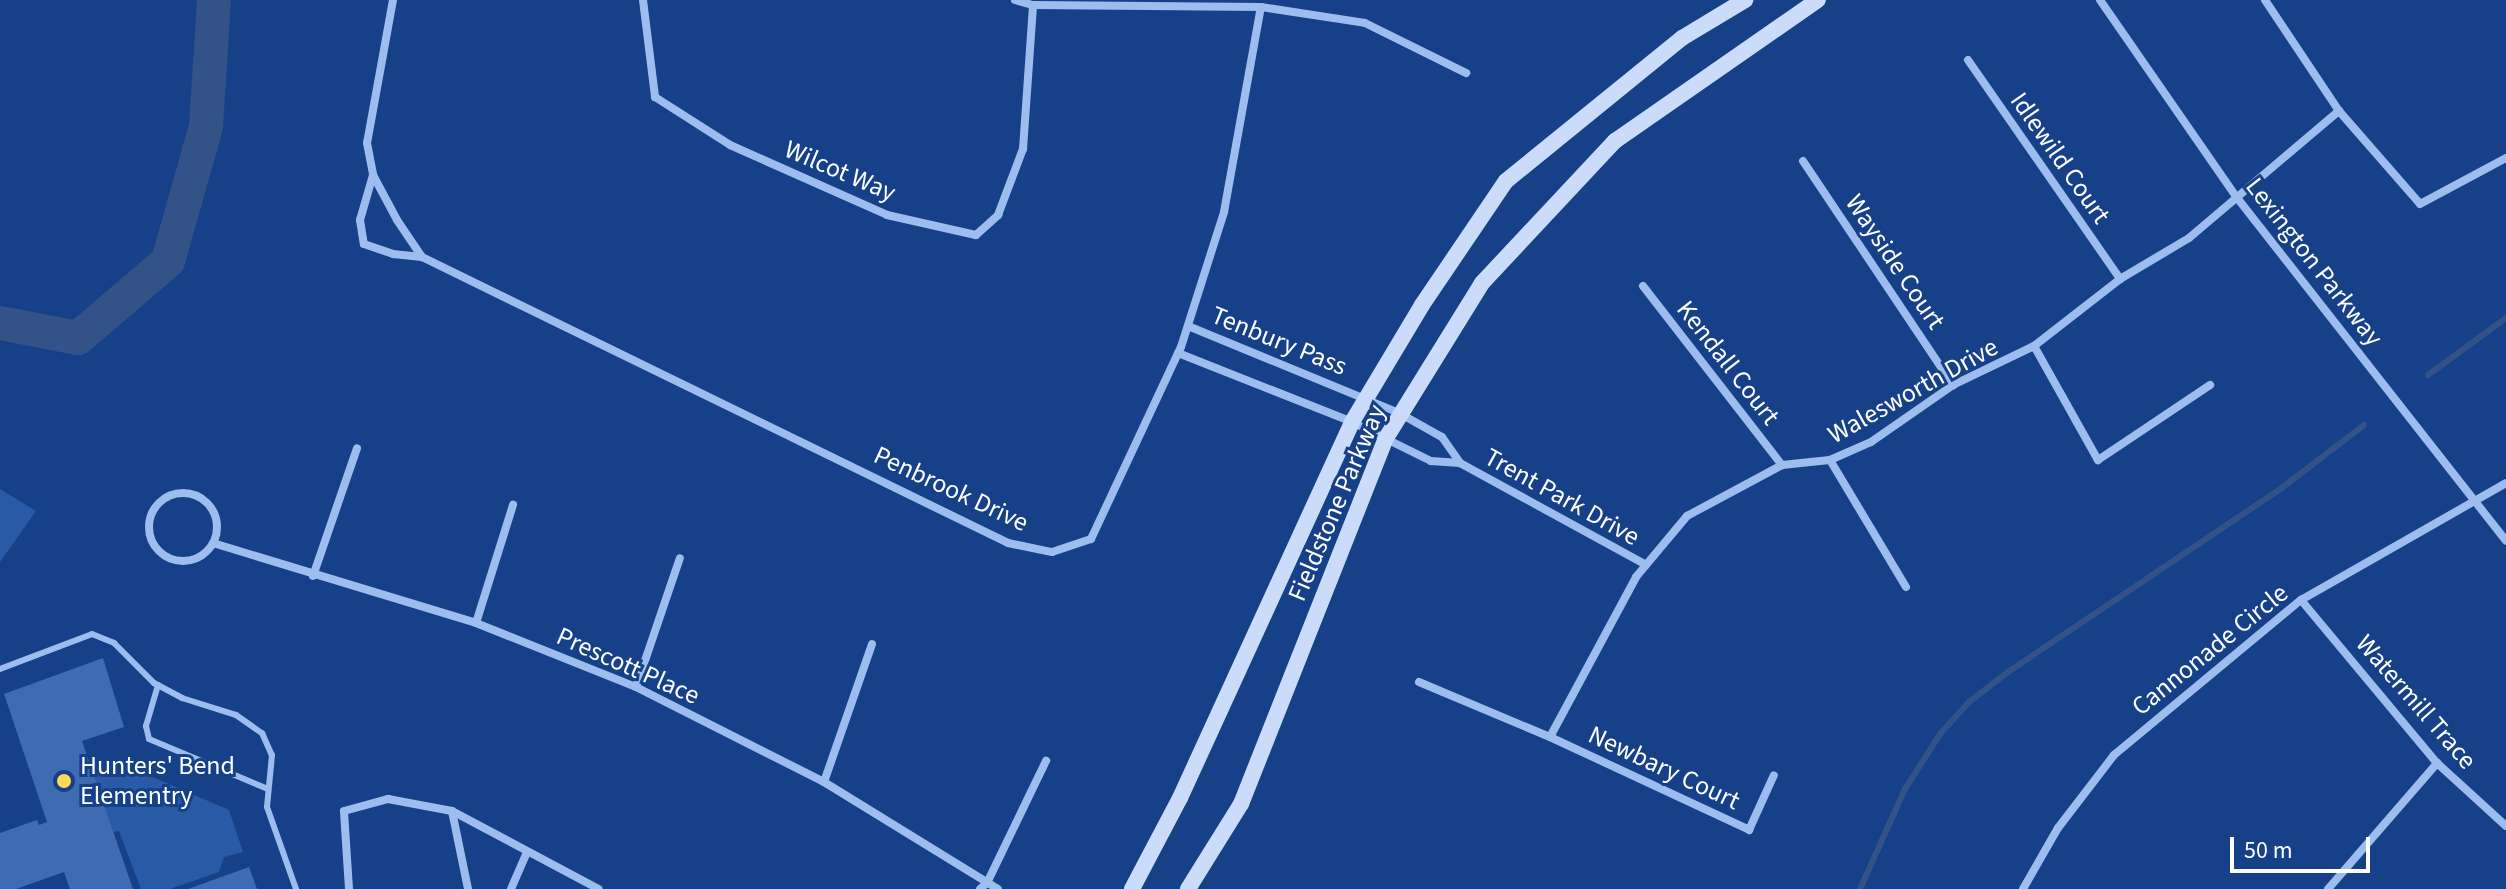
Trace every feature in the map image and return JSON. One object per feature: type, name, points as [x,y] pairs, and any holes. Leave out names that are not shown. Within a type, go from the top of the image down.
[{"type":"street","name":"Penbrook Drive","points":[[393,0],[367,143],[373,175],[422,257]]},
{"type":"street","name":"Wilcot Way","points":[[643,0],[655,97],[730,145],[887,215],[976,235],[998,215],[1023,149],[1033,5]]},
{"type":"street","points":[[1015,0],[1033,5],[1261,7],[1365,23],[1466,73]]},
{"type":"street","name":"Fieldstone Parkway","points":[[1132,889],[1180,798],[1352,422],[1506,181],[1682,38],[1745,0]]},
{"type":"street","name":"Fieldstone Parkway","points":[[1188,889],[1241,804],[1386,438],[1482,283],[1615,141],[1818,0]]},
{"type":"street","name":"Lexington Parkway","points":[[2100,0],[2238,199],[2506,541]]},
{"type":"street","points":[[2265,0],[2339,111],[2420,204],[2506,158]]},
{"type":"street","name":"Penbrook Drive","points":[[373,175],[360,220],[364,244],[393,254],[422,257],[1008,543],[1052,552],[1091,539],[1178,353],[1224,212],[1261,7]]},
{"type":"street","name":"Idlewild Court","points":[[1968,60],[2120,279]]},
{"type":"street","name":"Walesworth Drive","points":[[1550,737],[1636,577],[1687,516],[1782,465],[1830,460],[1871,442],[1953,385],[2034,346],[2120,279],[2189,238],[2339,111]]},
{"type":"street","name":"Wayside Court","points":[[1803,161],[1953,385]]},
{"type":"street","name":"Kendall Court","points":[[1643,286],[1782,465]]},
{"type":"street","name":"Tenbury Pass","points":[[1188,326],[1399,413]]},
{"type":"street","points":[[2034,346],[2098,460],[2210,385]]},
{"type":"street","name":"Tenbury Pass","points":[[1178,353],[1386,438]]},
{"type":"street","name":"Trent Park Drive","points":[[1399,413],[1442,437],[1460,463]]},
{"type":"street","name":"Trent Park Drive","points":[[1386,438],[1431,461],[1460,463],[1646,565]]},
{"type":"street","points":[[313,576],[357,448]]},
{"type":"street","points":[[1830,460],[1906,587]]},
{"type":"street","name":"Cannonade Circle","points":[[2023,889],[2058,828],[2114,755],[2301,600],[2506,483]]},
{"type":"street","points":[[180,493],[201,498],[215,513],[217,523],[213,543],[196,559],[173,560],[162,554],[150,535],[152,512],[169,496],[180,493]]},
{"type":"street","points":[[476,623],[513,505]]},
{"type":"street","name":"Prescott Place","points":[[213,543],[313,576],[476,623],[636,687],[824,782],[984,886],[998,889]]},
{"type":"street","points":[[636,687],[680,558]]},
{"type":"street","name":"Watermill Trace","points":[[2301,600],[2437,763],[2506,826]]},
{"type":"street","points":[[824,782],[872,644]]},
{"type":"street","points":[[1419,682],[1550,737]]},
{"type":"street","name":"Newbary Court","points":[[1550,737],[1749,830],[1774,775]]},
{"type":"street","points":[[984,886],[1046,761]]},
{"type":"street","points":[[2328,889],[2437,763]]},
{"type":"street","points":[[349,889],[344,811],[388,799],[452,811],[599,889]]},
{"type":"street","points":[[452,811],[468,889]]},
{"type":"street","points":[[511,889],[527,852]]},
{"type":"lane","points":[[0,669],[92,634],[114,643],[158,685],[182,698],[236,715],[262,733],[272,755],[267,807],[296,889]]},
{"type":"lane","points":[[158,685],[146,726],[149,739],[268,789]]},
{"type":"shaded area","points":[[0,489],[36,511],[0,562]]},
{"type":"shaded area","points":[[109,758],[229,810],[243,852],[224,857],[219,872],[170,889],[141,889],[119,831],[113,832],[90,766]]},
{"type":"building","name":"Hunters' Bend Elementry","points":[[103,658],[124,727],[82,741],[133,889],[70,889],[64,872],[16,889],[0,889],[0,833],[37,820],[39,825],[47,822],[4,694]]},
{"type":"building","name":"Hunters' Bend Elementry","points":[[249,867],[257,889],[188,889]]},
{"type":"waterway","points":[[0,323],[78,338],[168,261],[206,127],[214,0]]},
{"type":"waterway","points":[[2428,375],[2506,318]]},
{"type":"waterway","points":[[1860,889],[1905,789],[1940,734],[1969,702],[2008,672],[2279,490],[2364,425]]},
{"type":"place","name":"Hunters' Bend Elementry","points":[[64,781]]}]
